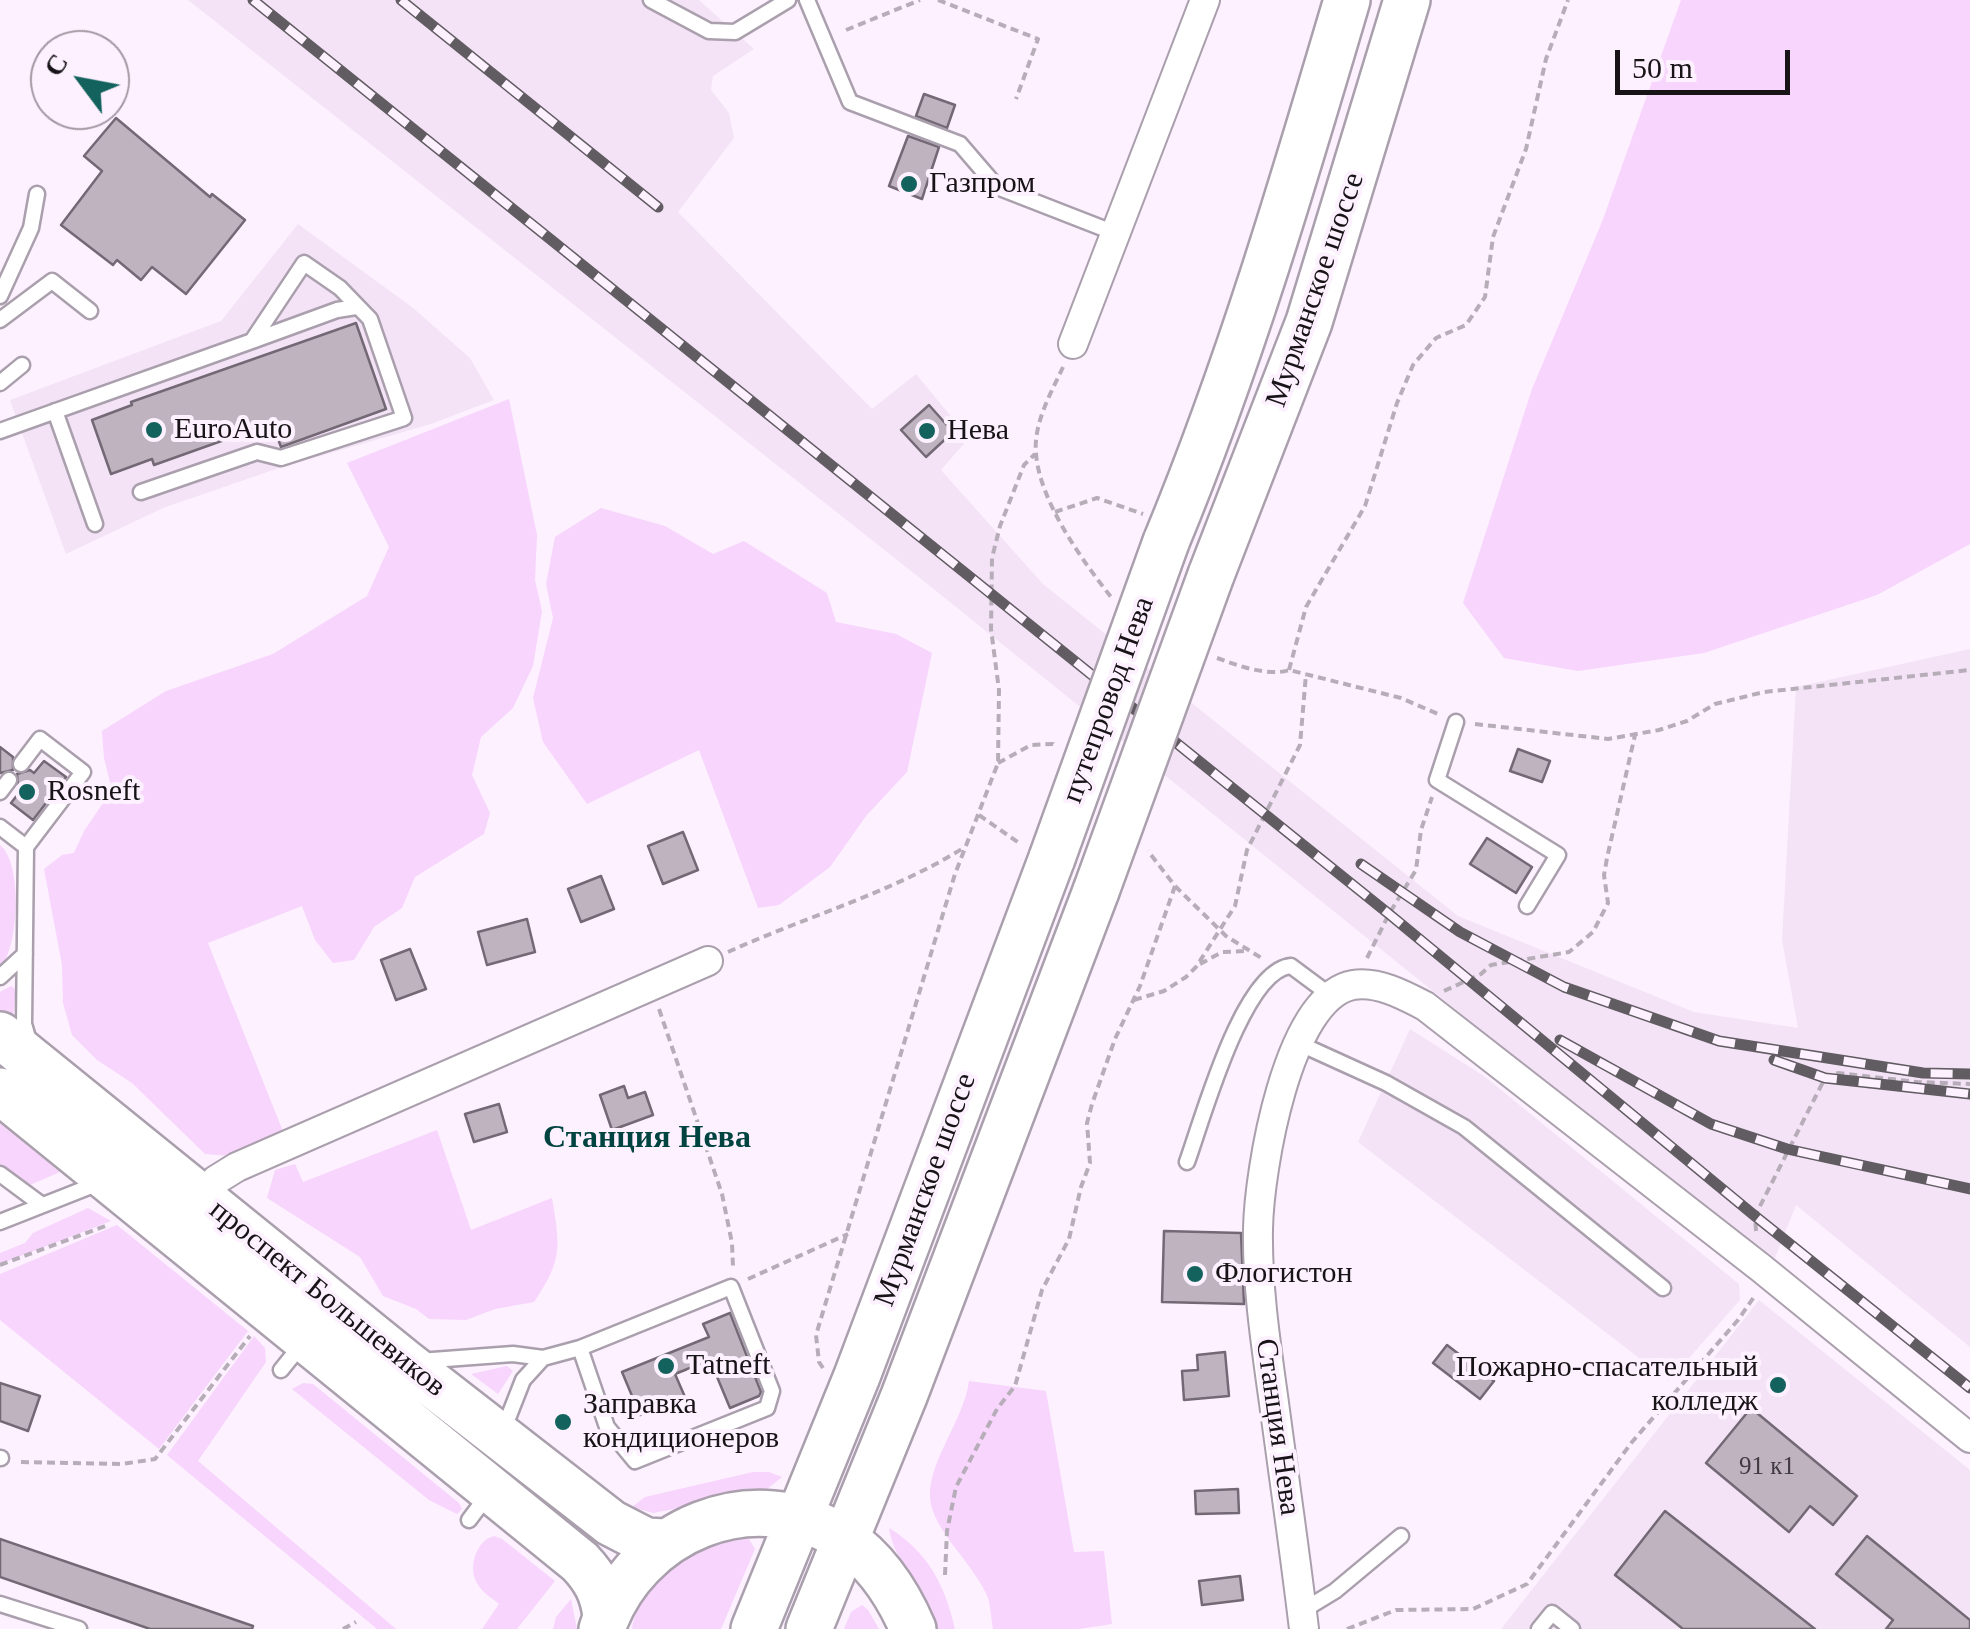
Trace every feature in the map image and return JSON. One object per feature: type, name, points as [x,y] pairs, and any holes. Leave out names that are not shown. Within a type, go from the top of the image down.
[{"type":"main road","name":"Мурманское шоссе","points":[[1155,528],[1194,476],[1260,285],[1347,0]]},
{"type":"main road","name":"Мурманское шоссе","points":[[1211,575],[1309,322],[1407,0]]},
{"type":"main road","name":"путепровод Нева","points":[[1037,852],[1155,528]]},
{"type":"main road","name":"путепровод Нева","points":[[1096,890],[1211,575]]},
{"type":"main road","name":"Мурманское шоссе","points":[[754,1629],[857,1376],[1037,852]]},
{"type":"main road","name":"Мурманское шоссе","points":[[809,1629],[911,1378],[1096,890]]},
{"type":"main road","name":"проспект Большевиков","points":[[0,1036],[404,1362],[627,1534],[664,1542]]},
{"type":"main road","name":"проспект Большевиков","points":[[0,1091],[114,1201],[294,1355],[480,1505],[594,1577],[603,1594],[604,1622]]},
{"type":"main road","name":"проспект Большевиков","points":[[604,1622],[620,1588],[640,1562],[664,1542],[693,1527],[732,1517],[772,1515],[798,1520],[846,1540],[875,1566],[900,1598],[914,1629]]},
{"type":"street","points":[[1073,344],[1205,0]]},
{"type":"street","points":[[200,1198],[216,1180],[237,1167],[708,960]]},
{"type":"street","points":[[1342,990],[1394,990],[1417,1002],[1761,1268],[1970,1438]]},
{"type":"street","name":"Станция Нева","points":[[1303,1620],[1260,1300],[1258,1225],[1268,1149],[1298,1043],[1312,1016],[1342,990]]},
{"type":"lane","points":[[651,0],[709,32],[735,32],[788,0]]},
{"type":"lane","points":[[807,0],[850,102],[960,144],[997,187],[1115,232]]},
{"type":"lane","points":[[0,294],[31,228],[38,194]]},
{"type":"lane","points":[[141,492],[257,452],[282,458],[404,418],[370,320],[340,288],[304,263],[252,341]]},
{"type":"lane","points":[[0,320],[52,282],[90,311]]},
{"type":"lane","points":[[0,432],[338,310],[356,307]]},
{"type":"lane","points":[[0,383],[22,365]]},
{"type":"lane","points":[[55,411],[95,524]]},
{"type":"lane","points":[[1456,722],[1437,780],[1558,854],[1527,906]]},
{"type":"lane","points":[[22,764],[40,739],[83,772],[26,847],[24,1024],[38,1066]]},
{"type":"lane","points":[[0,828],[26,847]]},
{"type":"lane","points":[[0,976],[25,954]]},
{"type":"lane","points":[[1187,1162],[1236,1027],[1256,989],[1279,967],[1291,966],[1342,990]]},
{"type":"lane","points":[[1298,1043],[1386,1083],[1464,1127],[1664,1288]]},
{"type":"lane","points":[[0,1174],[42,1205]]},
{"type":"lane","points":[[0,1222],[42,1205],[114,1201]]},
{"type":"lane","points":[[404,1362],[513,1354],[543,1358],[580,1348],[731,1287],[772,1391],[767,1408],[636,1460],[607,1427],[580,1348]]},
{"type":"lane","points":[[501,1436],[524,1380],[543,1358]]},
{"type":"lane","points":[[1303,1620],[1401,1536]]},
{"type":"lane","points":[[0,1604],[78,1629]]},
{"type":"lane","points":[[1539,1629],[1552,1613],[1572,1629]]},
{"type":"path","points":[[846,30],[920,0]]},
{"type":"path","points":[[938,0],[1038,39],[1016,99]]},
{"type":"path","points":[[1288,670],[1306,607],[1365,506],[1396,403],[1413,365],[1436,338],[1466,325],[1485,297],[1493,237],[1526,149],[1546,59],[1568,0]]},
{"type":"path","points":[[826,1372],[819,1362],[816,1335],[965,847],[998,763],[999,690],[991,629],[992,558],[1024,465],[1036,454]]},
{"type":"path","points":[[1055,512],[1097,498],[1155,528]]},
{"type":"path","points":[[1400,698],[1456,722],[1608,739],[1659,730],[1686,721],[1716,704],[1764,692],[1970,670]]},
{"type":"path","points":[[1196,967],[1234,906],[1247,850],[1300,745],[1306,674]]},
{"type":"path","points":[[1417,1002],[1470,980],[1491,965],[1569,952],[1593,932],[1608,904],[1606,858],[1634,735]]},
{"type":"path","points":[[998,763],[1031,745],[1053,744],[1065,756]]},
{"type":"path","points":[[1342,990],[1416,870],[1421,830],[1437,780]]},
{"type":"path","points":[[979,815],[1037,852]]},
{"type":"path","points":[[1143,845],[1174,886],[1219,930],[1279,967]]},
{"type":"path","points":[[708,960],[786,925],[923,874],[965,847]]},
{"type":"path","points":[[945,1575],[947,1532],[956,1487],[998,1409],[1016,1386],[1042,1290],[1070,1240],[1090,1163],[1087,1123],[1174,886]]},
{"type":"path","points":[[1134,1000],[1164,991],[1222,952],[1249,951]]},
{"type":"path","points":[[651,986],[722,1194],[734,1262],[731,1287]]},
{"type":"path","points":[[1347,1629],[1396,1610],[1474,1609],[1528,1584],[1632,1442],[1758,1292],[1761,1268],[1755,1216],[1825,1078],[1838,1072],[1970,1084]]},
{"type":"path","points":[[0,1265],[114,1201]]},
{"type":"path","points":[[731,1287],[848,1234]]},
{"type":"path","points":[[1,1458],[122,1464],[154,1460],[254,1331]]},
{"type":"path","points":[[343,1629],[356,1622]]},
{"type":"shaded area","points":[[188,0],[699,0],[754,49],[713,76],[711,90],[729,113],[734,138],[678,212],[872,409],[916,374],[969,438],[941,470],[1043,584],[1458,916],[1694,1012],[1798,1028],[1782,940],[1796,687],[1970,649],[1970,1347],[1796,1205],[1775,1258],[1671,1183],[925,582]]},
{"type":"shaded area","points":[[1681,0],[1970,0],[1970,544],[1877,595],[1704,653],[1578,671],[1504,658],[1463,603],[1532,389],[1602,222]]},
{"type":"shaded area","points":[[298,224],[412,307],[470,358],[494,400],[431,424],[282,467],[163,508],[66,554],[10,400],[221,321]]},
{"type":"shaded area","points":[[509,399],[537,535],[535,580],[542,611],[533,666],[513,708],[481,737],[472,775],[490,813],[484,834],[415,877],[402,908],[374,927],[354,960],[333,963],[315,940],[302,906],[208,943],[284,1134],[243,1157],[205,1154],[132,1083],[97,1060],[72,1035],[63,1003],[62,965],[44,869],[62,855],[74,853],[112,790],[102,731],[166,691],[273,654],[367,596],[389,547],[347,463]]},
{"type":"shaded area","points":[[601,508],[665,526],[713,554],[744,541],[827,593],[836,622],[896,634],[932,653],[907,772],[866,816],[830,867],[779,905],[758,908],[699,750],[587,804],[543,742],[533,698],[553,618],[546,584],[555,537]]},
{"type":"shaded area","points":[[0,845],[12,869],[16,906],[11,943],[0,968]]},
{"type":"shaded area","points":[[11,986],[16,990],[10,1019],[0,1011],[0,992]]},
{"type":"shaded area","points":[[1410,1029],[1484,1076],[1739,1284],[1740,1300],[1669,1381],[1358,1142]]},
{"type":"shaded area","points":[[0,1123],[60,1172],[30,1185],[0,1165]]},
{"type":"shaded area","points":[[437,1130],[471,1230],[552,1198],[557,1252],[534,1302],[495,1309],[466,1320],[429,1319],[416,1309],[383,1296],[360,1257],[267,1198],[275,1170],[295,1164],[303,1182]]},
{"type":"shaded area","points":[[88,1208],[111,1221],[0,1264],[0,1253]]},
{"type":"shaded area","points":[[117,1225],[248,1331],[159,1449],[0,1320],[0,1274]]},
{"type":"shaded area","name":"Пожарно-спасательный колледж","points":[[1759,1300],[1970,1470],[1970,1629],[1501,1629]]},
{"type":"shaded area","points":[[254,1336],[265,1348],[266,1362],[198,1461],[396,1629],[377,1629],[167,1455]]},
{"type":"shaded area","points":[[507,1366],[513,1371],[498,1394],[471,1374]]},
{"type":"shaded area","points":[[969,1381],[1046,1391],[1074,1552],[1104,1551],[1112,1624],[1079,1629],[993,1629],[988,1598],[938,1523],[930,1498],[935,1470],[961,1411]]},
{"type":"shaded area","points":[[303,1383],[313,1384],[462,1509],[457,1514],[429,1500],[292,1389]]},
{"type":"shaded area","points":[[753,1472],[782,1477],[766,1490],[669,1510],[653,1513],[632,1507],[645,1497]]},
{"type":"shaded area","points":[[889,1528],[903,1537],[933,1571],[955,1629],[938,1629],[928,1603],[892,1542]]},
{"type":"shaded area","points":[[494,1536],[555,1581],[517,1629],[482,1629],[499,1604],[479,1587],[473,1566],[479,1547]]},
{"type":"shaded area","points":[[749,1539],[755,1549],[721,1629],[632,1629],[646,1593],[672,1567],[705,1549]]},
{"type":"shaded area","points":[[571,1599],[577,1629],[553,1629],[556,1617]]},
{"type":"shaded area","points":[[862,1605],[879,1629],[844,1629],[851,1612]]},
{"type":"building","points":[[924,94],[955,105],[947,128],[916,116]]},
{"type":"building","points":[[106,130],[130,130],[210,197],[212,194],[245,220],[186,294],[152,267],[141,280],[117,260],[113,265],[61,225],[102,171],[84,156]]},
{"type":"building","points":[[908,136],[939,147],[922,199],[889,186]]},
{"type":"building","points":[[356,323],[386,409],[281,447],[272,423],[154,465],[152,459],[111,474],[92,420],[132,405],[131,402]]},
{"type":"building","name":"Нева","points":[[929,405],[953,432],[926,457],[901,430]]},
{"type":"building","points":[[0,747],[13,757],[13,770],[0,773]]},
{"type":"building","points":[[1518,749],[1550,761],[1542,782],[1510,771]]},
{"type":"building","points":[[44,761],[66,777],[33,820],[11,803],[22,789],[17,774],[30,770],[34,773]]},
{"type":"building","points":[[683,832],[698,870],[663,884],[648,846]]},
{"type":"building","points":[[1487,838],[1532,867],[1516,893],[1470,864]]},
{"type":"building","points":[[601,876],[614,909],[581,922],[568,889]]},
{"type":"building","points":[[527,919],[535,952],[487,965],[478,932]]},
{"type":"building","points":[[410,949],[426,989],[396,1000],[381,960]]},
{"type":"building","points":[[624,1086],[628,1098],[645,1092],[653,1115],[612,1130],[600,1095]]},
{"type":"building","points":[[499,1104],[507,1132],[474,1142],[465,1114]]},
{"type":"building","points":[[1164,1231],[1241,1233],[1244,1304],[1162,1302]]},
{"type":"building","name":"Tatneft","points":[[730,1313],[761,1392],[759,1396],[730,1408],[710,1360],[675,1374],[685,1397],[640,1415],[622,1372],[709,1337],[703,1324]]},
{"type":"building","points":[[1447,1345],[1494,1381],[1480,1399],[1433,1363]]},
{"type":"building","points":[[1225,1352],[1229,1396],[1184,1400],[1182,1371],[1198,1370],[1197,1355]]},
{"type":"building","points":[[0,1383],[40,1396],[28,1431],[0,1421]]},
{"type":"building","points":[[1751,1408],[1857,1496],[1833,1525],[1810,1506],[1789,1532],[1706,1463]]},
{"type":"building","points":[[1238,1489],[1239,1513],[1196,1514],[1195,1491]]},
{"type":"building","points":[[1665,1511],[1815,1629],[1683,1629],[1615,1575]]},
{"type":"building","points":[[1867,1536],[1970,1620],[1970,1629],[1886,1629],[1893,1620],[1836,1574]]},
{"type":"building","points":[[0,1539],[253,1626],[252,1629],[150,1629],[0,1577]]},
{"type":"building","points":[[1240,1576],[1243,1600],[1202,1605],[1199,1581]]},
{"type":"railway","points":[[253,0],[1389,914],[1970,1388]]},
{"type":"railway","points":[[401,0],[658,207]]},
{"type":"railway","points":[[1361,864],[1460,932],[1564,987],[1719,1041],[1923,1073],[1970,1074]]},
{"type":"railway","points":[[1560,1040],[1711,1124],[1787,1149],[1970,1189]]},
{"type":"railway","points":[[1774,1060],[1825,1078],[1970,1094]]},
{"type":"place","name":"Газпром","points":[[909,184]]},
{"type":"place","name":"EuroAuto","points":[[154,430]]},
{"type":"place","name":"Нева","points":[[927,431]]},
{"type":"place","name":"Rosneft","points":[[27,792]]},
{"type":"place","name":"Флогистон","points":[[1195,1274]]},
{"type":"place","name":"Tatneft","points":[[666,1366]]},
{"type":"place","name":"Пожарно-спасательный колледж","points":[[1778,1385]]},
{"type":"place","name":"Заправка кондиционеров","points":[[563,1422]]},
{"type":"district","name":"Станция Нева","points":[[647,1139]]}]
